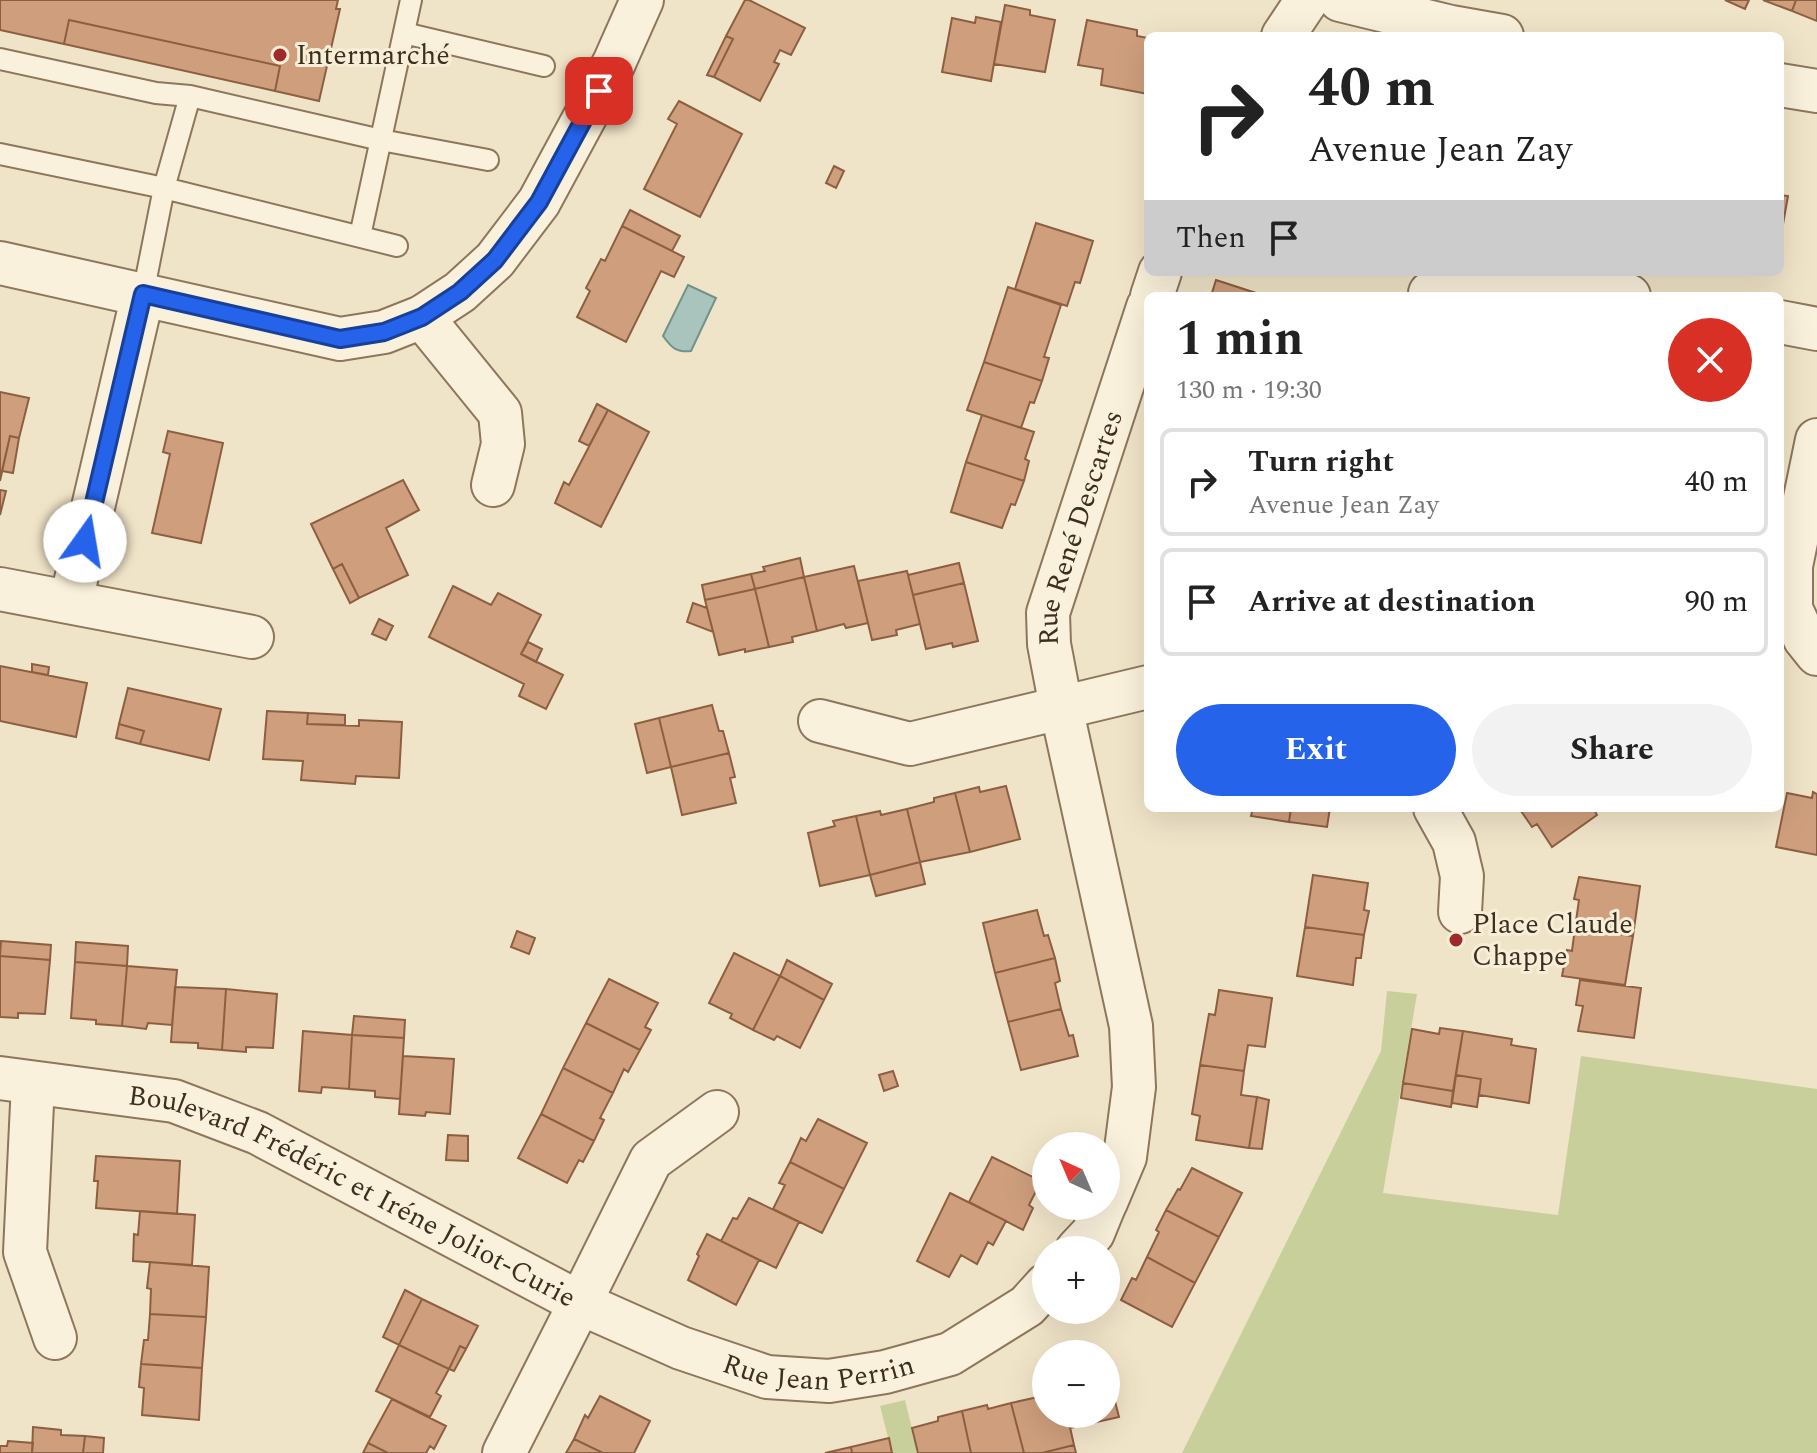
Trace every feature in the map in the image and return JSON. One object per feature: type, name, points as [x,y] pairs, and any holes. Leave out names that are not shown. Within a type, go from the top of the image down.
[{"type":"street","points":[[0,263],[340,339],[384,332],[422,317],[460,292],[495,260],[539,202],[614,63],[642,0]]},
{"type":"street","points":[[1286,32],[1307,0]]},
{"type":"street","points":[[1349,1],[1479,32]]},
{"type":"street","points":[[1784,86],[1817,91]]},
{"type":"street","points":[[1435,292],[1512,276],[1606,292]]},
{"type":"street","points":[[71,601],[143,294]]},
{"type":"street","points":[[422,317],[500,413],[503,444],[493,485]]},
{"type":"street","name":"Rue René Descartes","points":[[1061,707],[1049,644],[1048,613],[1144,319]]},
{"type":"street","points":[[1784,323],[1817,329]]},
{"type":"street","points":[[1817,440],[1791,566],[1791,609],[1805,639],[1817,654]]},
{"type":"street","points":[[0,589],[252,637]]},
{"type":"street","points":[[820,721],[910,744],[1144,688]]},
{"type":"street","points":[[1061,707],[1131,1026],[1134,1087],[1125,1157],[1120,1169]]},
{"type":"street","points":[[1437,812],[1454,842],[1462,876],[1460,912]]},
{"type":"street","points":[[17,1080],[25,1252],[55,1338]]},
{"type":"street","name":"Boulevard Frédéric et Iréne Joliot-Curie","points":[[17,1080],[174,1101],[258,1133],[580,1303],[504,1453]]},
{"type":"street","points":[[580,1303],[651,1160],[717,1112]]},
{"type":"street","name":"Rue Jean Perrin","points":[[580,1303],[681,1348],[767,1377],[829,1381],[885,1372],[950,1354],[1032,1300]]},
{"type":"lane","points":[[360,236],[411,0]]},
{"type":"lane","points":[[404,33],[544,66]]},
{"type":"lane","points":[[0,59],[488,160]]},
{"type":"lane","points":[[143,294],[164,188],[190,96]]},
{"type":"lane","points":[[0,154],[164,188],[397,246]]},
{"type":"green space","points":[[1387,991],[1417,994],[1383,1193],[1558,1215],[1581,1056],[1817,1089],[1817,1453],[1182,1453],[1381,1051]]},
{"type":"green space","points":[[905,1400],[918,1453],[892,1453],[880,1406]]},
{"type":"water","points":[[688,285],[716,298],[691,351],[681,351],[663,336]]},
{"type":"building","name":"Intermarché","points":[[0,0],[338,0],[336,9],[340,9],[319,101],[275,91],[280,66],[69,20],[64,44],[0,30]]},
{"type":"building","points":[[745,0],[805,28],[791,55],[780,50],[774,62],[779,64],[760,101],[714,77],[733,39],[726,36]]},
{"type":"building","points":[[1725,0],[1749,0],[1745,9]]},
{"type":"building","points":[[1763,0],[1796,0],[1792,11]]},
{"type":"building","points":[[1796,0],[1817,0],[1817,21],[1792,11]]},
{"type":"building","points":[[1005,5],[1055,20],[1045,72],[994,64]]},
{"type":"building","points":[[976,17],[1001,22],[991,81],[942,72],[952,18],[975,23]]},
{"type":"building","points":[[69,20],[280,66],[275,91],[64,44]]},
{"type":"building","points":[[1087,20],[1137,30],[1137,36],[1144,37],[1144,93],[1101,85],[1103,69],[1078,65]]},
{"type":"building","points":[[726,36],[733,39],[714,77],[707,75]]},
{"type":"building","points":[[679,101],[742,134],[700,217],[644,189],[677,124],[668,119]]},
{"type":"building","points":[[834,166],[844,171],[836,188],[826,183]]},
{"type":"building","points":[[1784,196],[1788,196],[1784,218]]},
{"type":"building","points":[[630,210],[680,236],[672,251],[622,226]]},
{"type":"building","points":[[1036,223],[1093,241],[1080,283],[1075,282],[1067,306],[1015,289]]},
{"type":"building","points":[[622,226],[684,257],[674,277],[661,271],[626,342],[577,317],[590,291],[586,288],[601,259],[605,261]]},
{"type":"building","points":[[1216,280],[1253,292],[1212,292]]},
{"type":"building","points":[[1008,287],[1061,305],[1044,357],[1049,358],[1042,381],[984,362]]},
{"type":"building","points":[[984,362],[1042,381],[1021,428],[967,410]]},
{"type":"building","points":[[0,392],[29,398],[19,438],[10,436],[0,481]]},
{"type":"building","points":[[597,404],[608,410],[589,446],[579,441]]},
{"type":"building","points":[[608,410],[649,432],[601,527],[555,503],[564,482],[569,485]]},
{"type":"building","points":[[982,415],[1034,432],[1025,459],[1029,461],[1024,481],[966,462]]},
{"type":"building","points":[[168,431],[223,443],[201,543],[152,533],[170,454],[163,452]]},
{"type":"building","points":[[10,436],[19,438],[13,473],[2,471]]},
{"type":"building","points":[[966,462],[1024,481],[1002,528],[951,512]]},
{"type":"building","points":[[403,480],[419,510],[386,528],[408,575],[359,598],[342,564],[333,569],[311,524]]},
{"type":"building","points":[[0,490],[6,491],[0,515]]},
{"type":"building","points":[[800,558],[804,577],[755,589],[751,574],[765,571],[763,567]]},
{"type":"building","points":[[959,563],[964,583],[913,595],[908,575]]},
{"type":"building","points":[[342,564],[359,598],[350,603],[333,569]]},
{"type":"building","points":[[854,566],[868,623],[846,628],[844,624],[817,631],[804,577]]},
{"type":"building","points":[[907,571],[920,624],[896,630],[897,635],[872,640],[858,581]]},
{"type":"building","points":[[751,574],[755,589],[705,600],[702,585]]},
{"type":"building","points":[[804,577],[817,631],[792,637],[793,642],[769,647],[755,589]]},
{"type":"building","points":[[964,583],[978,641],[926,649],[913,595]]},
{"type":"building","points":[[453,586],[491,605],[498,593],[541,615],[521,654],[563,675],[546,709],[519,696],[524,684],[429,637]]},
{"type":"building","points":[[755,589],[769,647],[719,655],[705,600]]},
{"type":"building","points":[[693,603],[707,608],[713,632],[687,622]]},
{"type":"building","points":[[379,619],[393,626],[386,640],[372,634]]},
{"type":"building","points":[[528,642],[542,649],[536,662],[521,654]]},
{"type":"building","points":[[32,664],[49,667],[48,675],[32,672]]},
{"type":"building","points":[[0,666],[87,683],[76,737],[0,721]]},
{"type":"building","points":[[128,688],[221,709],[209,760],[140,744],[144,731],[119,724]]},
{"type":"building","points":[[712,705],[729,753],[671,767],[659,718]]},
{"type":"building","points":[[267,711],[308,713],[307,724],[359,726],[359,720],[402,722],[399,778],[356,776],[355,784],[301,780],[303,761],[263,759]]},
{"type":"building","points":[[308,713],[345,715],[345,725],[307,724]]},
{"type":"building","points":[[659,718],[671,767],[647,773],[635,724]]},
{"type":"building","points":[[119,724],[144,731],[140,744],[116,738]]},
{"type":"building","points":[[729,753],[735,777],[730,778],[736,803],[682,815],[671,767]]},
{"type":"building","points":[[1006,786],[1020,839],[970,852],[955,793],[979,787],[980,792]]},
{"type":"building","points":[[1813,792],[1817,794],[1817,855],[1776,847],[1787,793],[1812,798]]},
{"type":"building","points":[[955,793],[970,852],[920,862],[907,809]]},
{"type":"building","points":[[907,809],[920,862],[870,875],[856,816],[880,811],[881,815]]},
{"type":"building","points":[[1252,812],[1290,812],[1289,822],[1251,816]]},
{"type":"building","points":[[1290,812],[1329,812],[1327,827],[1289,822]]},
{"type":"building","points":[[1522,812],[1595,812],[1597,815],[1552,847],[1537,824],[1532,827]]},
{"type":"building","points":[[856,816],[870,875],[820,886],[808,833],[835,826],[833,821]]},
{"type":"building","points":[[920,862],[925,884],[876,896],[870,875]]},
{"type":"building","points":[[1313,875],[1368,883],[1364,910],[1369,911],[1364,935],[1305,927]]},
{"type":"building","points":[[1579,877],[1640,886],[1633,936],[1575,928],[1579,900],[1574,899]]},
{"type":"building","points":[[1037,910],[1044,936],[1048,935],[1055,958],[995,973],[983,923]]},
{"type":"building","points":[[1305,927],[1364,935],[1361,958],[1356,958],[1353,985],[1297,976]]},
{"type":"building","points":[[1575,928],[1633,936],[1625,985],[1562,976],[1567,950],[1572,951]]},
{"type":"building","points":[[517,931],[535,938],[529,954],[511,947]]},
{"type":"building","points":[[1,941],[51,945],[50,960],[0,956]]},
{"type":"building","points":[[76,942],[128,946],[127,966],[75,962]]},
{"type":"building","points":[[734,953],[780,976],[753,1030],[730,1018],[732,1014],[709,1003]]},
{"type":"building","points":[[0,956],[50,960],[45,1014],[18,1013],[18,1018],[0,1017]]},
{"type":"building","points":[[1055,958],[1060,981],[1055,983],[1061,1009],[1008,1022],[995,973]]},
{"type":"building","points":[[787,960],[832,984],[824,1000],[780,976]]},
{"type":"building","points":[[75,962],[127,966],[122,1026],[71,1018]]},
{"type":"building","points":[[127,966],[177,970],[172,1025],[148,1023],[146,1029],[122,1026]]},
{"type":"building","points":[[780,976],[824,1000],[800,1048],[777,1036],[774,1040],[753,1030]]},
{"type":"building","points":[[609,979],[658,1003],[645,1027],[651,1030],[640,1050],[586,1023]]},
{"type":"building","points":[[1580,980],[1641,988],[1634,1038],[1578,1031],[1583,1006],[1576,1005]]},
{"type":"building","points":[[175,987],[226,989],[222,1050],[198,1048],[198,1043],[171,1042]]},
{"type":"building","points":[[226,989],[277,994],[273,1048],[246,1047],[246,1052],[222,1050]]},
{"type":"building","points":[[1219,990],[1272,998],[1265,1047],[1248,1045],[1244,1071],[1200,1065],[1209,1014],[1215,1015]]},
{"type":"building","points":[[1061,1009],[1069,1036],[1073,1035],[1078,1056],[1021,1070],[1008,1022]]},
{"type":"building","points":[[354,1016],[405,1020],[404,1038],[352,1035]]},
{"type":"building","points":[[586,1023],[640,1050],[628,1072],[624,1069],[613,1093],[563,1068]]},
{"type":"building","points":[[1440,1028],[1463,1031],[1453,1091],[1403,1083],[1412,1029],[1439,1034]]},
{"type":"building","points":[[303,1031],[352,1035],[349,1089],[322,1087],[321,1093],[299,1091]]},
{"type":"building","points":[[1463,1031],[1512,1039],[1511,1045],[1536,1049],[1529,1103],[1479,1095],[1481,1079],[1456,1075]]},
{"type":"building","points":[[352,1035],[404,1038],[400,1099],[375,1097],[375,1091],[349,1089]]},
{"type":"building","points":[[403,1056],[454,1059],[450,1114],[399,1114]]},
{"type":"building","points":[[1200,1065],[1244,1071],[1241,1095],[1257,1097],[1249,1148],[1196,1140],[1200,1116],[1192,1114]]},
{"type":"building","points":[[563,1068],[613,1093],[600,1118],[604,1120],[594,1141],[541,1114]]},
{"type":"building","points":[[893,1071],[898,1086],[884,1091],[879,1075]]},
{"type":"building","points":[[1456,1075],[1481,1079],[1477,1107],[1452,1103]]},
{"type":"building","points":[[1403,1083],[1453,1091],[1451,1107],[1401,1098]]},
{"type":"building","points":[[1257,1097],[1269,1100],[1262,1149],[1249,1148]]},
{"type":"building","points":[[541,1114],[594,1141],[567,1183],[518,1158]]},
{"type":"building","points":[[818,1119],[867,1143],[844,1189],[790,1162],[801,1138],[806,1141]]},
{"type":"building","points":[[448,1135],[468,1136],[468,1161],[446,1160]]},
{"type":"building","points":[[96,1156],[180,1161],[177,1214],[96,1208]]},
{"type":"building","points":[[992,1157],[1032,1177],[1029,1205],[1032,1210],[1023,1230],[969,1202]]},
{"type":"building","points":[[790,1162],[844,1189],[822,1233],[773,1209],[785,1185],[779,1183]]},
{"type":"building","points":[[1192,1168],[1242,1193],[1219,1237],[1166,1210]]},
{"type":"building","points":[[950,1193],[1006,1221],[993,1245],[988,1242],[977,1264],[961,1255],[949,1277],[917,1261]]},
{"type":"building","points":[[749,1198],[799,1222],[776,1268],[721,1241],[733,1218],[737,1219]]},
{"type":"building","points":[[1166,1210],[1219,1237],[1195,1283],[1147,1257]]},
{"type":"building","points":[[140,1211],[195,1215],[192,1265],[133,1261],[134,1234],[138,1235]]},
{"type":"building","points":[[707,1234],[759,1260],[736,1305],[688,1280]]},
{"type":"building","points":[[1147,1257],[1195,1283],[1172,1327],[1121,1300],[1132,1278],[1136,1280]]},
{"type":"building","points":[[150,1262],[209,1267],[206,1317],[150,1314],[151,1289],[147,1288]]},
{"type":"building","points":[[405,1290],[422,1299],[399,1345],[383,1337]]},
{"type":"building","points":[[422,1299],[478,1326],[466,1349],[460,1346],[449,1369],[399,1345]]},
{"type":"building","points":[[150,1314],[206,1317],[202,1368],[141,1364],[144,1340],[148,1340]]},
{"type":"building","points":[[399,1345],[449,1369],[436,1393],[441,1396],[430,1417],[376,1391]]},
{"type":"building","points":[[460,1346],[466,1349],[454,1371],[449,1369]]},
{"type":"building","points":[[141,1364],[202,1368],[199,1420],[142,1415],[144,1388],[139,1387]]},
{"type":"building","points":[[600,1396],[650,1421],[634,1453],[603,1453],[574,1439],[585,1415],[588,1418]]},
{"type":"building","points":[[1032,1398],[1032,1428],[1070,1428],[1074,1445],[1042,1453],[1024,1453],[1011,1403]]},
{"type":"building","points":[[392,1399],[446,1426],[434,1449],[430,1446],[426,1453],[388,1453],[368,1443]]},
{"type":"building","points":[[1011,1403],[1024,1453],[971,1453],[962,1411]]},
{"type":"building","points":[[962,1411],[971,1453],[918,1453],[912,1428]]},
{"type":"building","points":[[33,1427],[61,1430],[61,1435],[85,1436],[83,1453],[32,1453]]},
{"type":"building","points":[[85,1436],[104,1438],[103,1453],[83,1453]]},
{"type":"building","points":[[889,1438],[892,1453],[852,1453],[851,1447]]},
{"type":"building","points":[[574,1439],[603,1453],[566,1453]]},
{"type":"building","points":[[8,1441],[33,1443],[32,1453],[0,1453],[0,1446],[7,1446]]},
{"type":"building","points":[[368,1443],[388,1453],[363,1453]]},
{"type":"building","points":[[1074,1445],[1076,1453],[1042,1453]]},
{"type":"building","points":[[851,1447],[852,1453],[825,1453]]},
{"type":"place","name":"Intermarché","points":[[280,55]]},
{"type":"place","name":"Place Claude Chappe","points":[[1456,940]]},
{"type":"route","points":[[85,541],[143,294],[340,339],[384,332],[422,317],[460,292],[495,260],[539,202],[599,91]]}]
